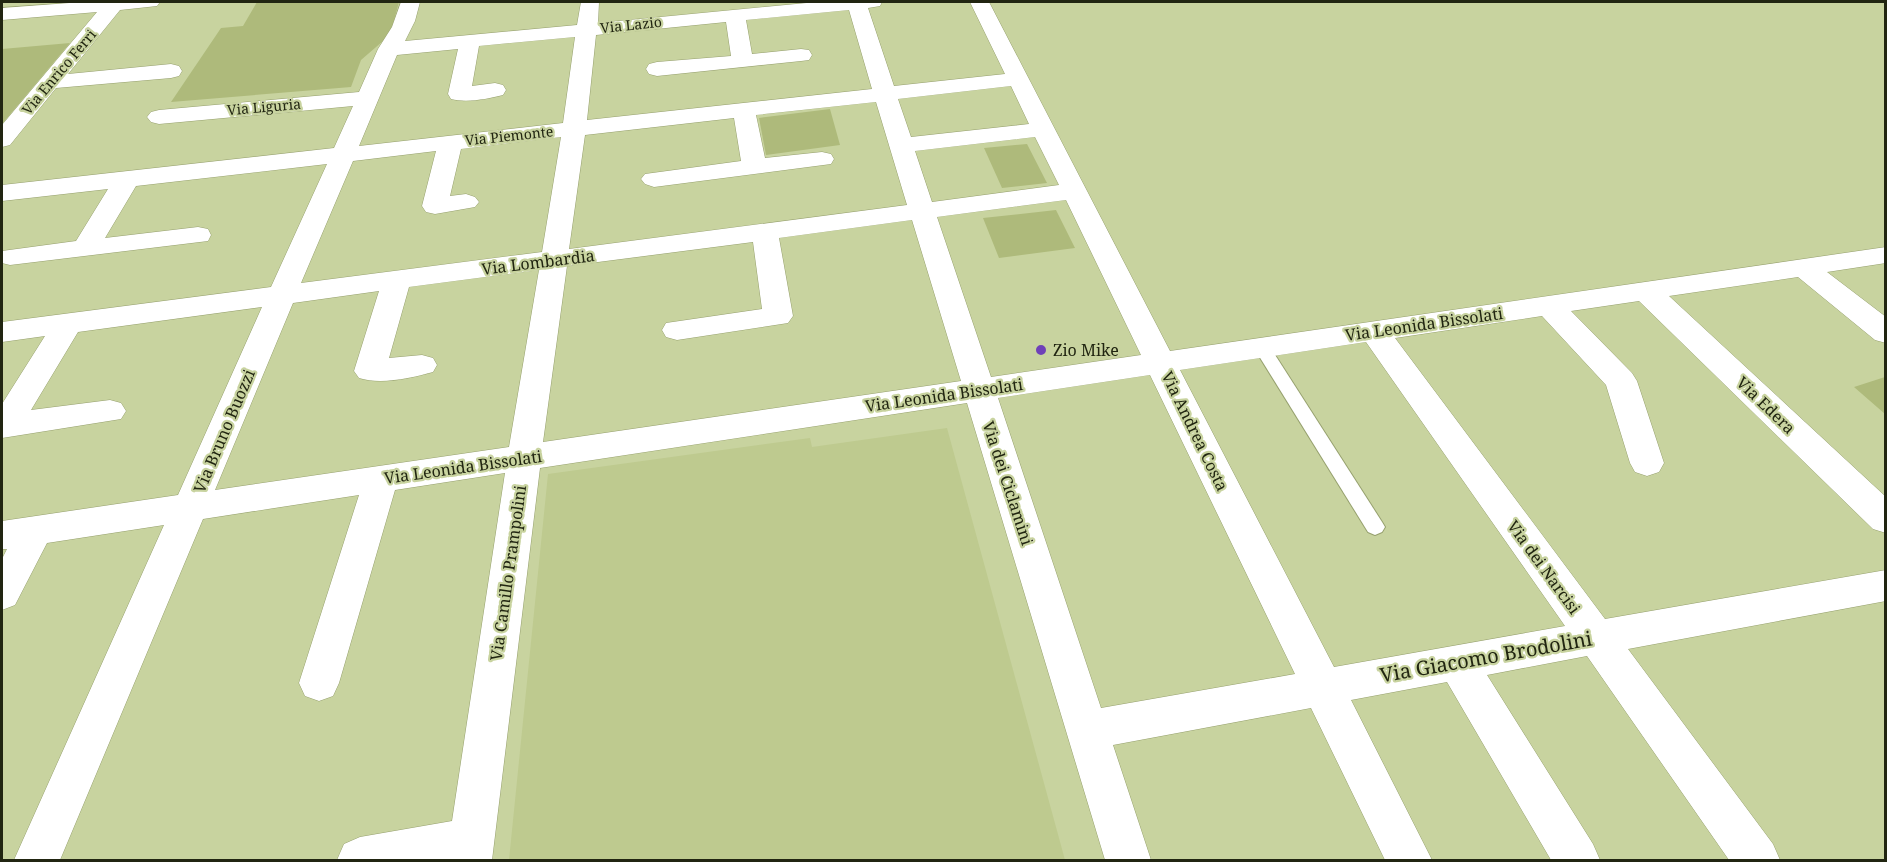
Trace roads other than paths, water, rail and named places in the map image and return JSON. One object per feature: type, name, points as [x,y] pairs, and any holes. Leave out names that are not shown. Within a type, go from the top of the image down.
[{"type":"street","points":[[9,10],[150,2]]},
{"type":"street","name":"Via Bruno Buozzi","points":[[37,861],[389,49],[398,37],[410,2]]},
{"type":"street","name":"Via Lazio","points":[[389,49],[470,41],[588,16],[735,15],[862,2]]},
{"type":"street","name":"Via dei Ciclamini","points":[[862,2],[901,145],[1128,861]]},
{"type":"street","name":"Via Andrea Costa","points":[[980,2],[1409,861]]},
{"type":"street","name":"Via Enrico Ferri","points":[[2,140],[116,3]]},
{"type":"street","points":[[735,15],[743,61]]},
{"type":"street","name":"Via Camillo Prampolini","points":[[471,850],[524,458],[574,129],[588,16]]},
{"type":"street","points":[[470,41],[459,94],[495,90]]},
{"type":"street","points":[[657,69],[801,55]]},
{"type":"street","points":[[52,82],[171,71]]},
{"type":"street","name":"Via Piemonte","points":[[2,193],[1017,79]]},
{"type":"street","name":"Via Liguria","points":[[159,117],[368,98]]},
{"type":"street","points":[[744,110],[754,168]]},
{"type":"street","points":[[901,145],[1044,129]]},
{"type":"street","points":[[450,143],[435,206],[466,202]]},
{"type":"street","points":[[654,179],[822,159]]},
{"type":"street","points":[[85,248],[127,179]]},
{"type":"street","name":"Via Lombardia","points":[[2,332],[1075,191]]},
{"type":"street","points":[[677,330],[778,316],[765,232]]},
{"type":"street","points":[[10,257],[198,235]]},
{"type":"street","name":"Via Leonida Bissolati","points":[[19,533],[1886,255]]},
{"type":"street","points":[[1803,267],[1886,333]]},
{"type":"street","points":[[397,280],[370,371],[422,365]]},
{"type":"street","name":"Via Edera","points":[[1646,291],[1886,519]]},
{"type":"street","points":[[1548,305],[1621,381],[1647,463]]},
{"type":"street","points":[[4,426],[68,323]]},
{"type":"street","name":"Via dei Narcisi","points":[[1374,331],[1756,861]]},
{"type":"street","points":[[4,426],[111,411]]},
{"type":"street","points":[[319,683],[381,479]]},
{"type":"street","points":[[2,594],[19,533]]},
{"type":"street","name":"Via Giacomo Brodolini","points":[[1087,730],[1886,585]]},
{"type":"street","points":[[1457,663],[1577,861]]},
{"type":"street","points":[[360,861],[471,850]]},
{"type":"lane","points":[[1262,348],[1375,527]]},
{"type":"place","name":"Zio Mike","points":[[1041,350]]}]
